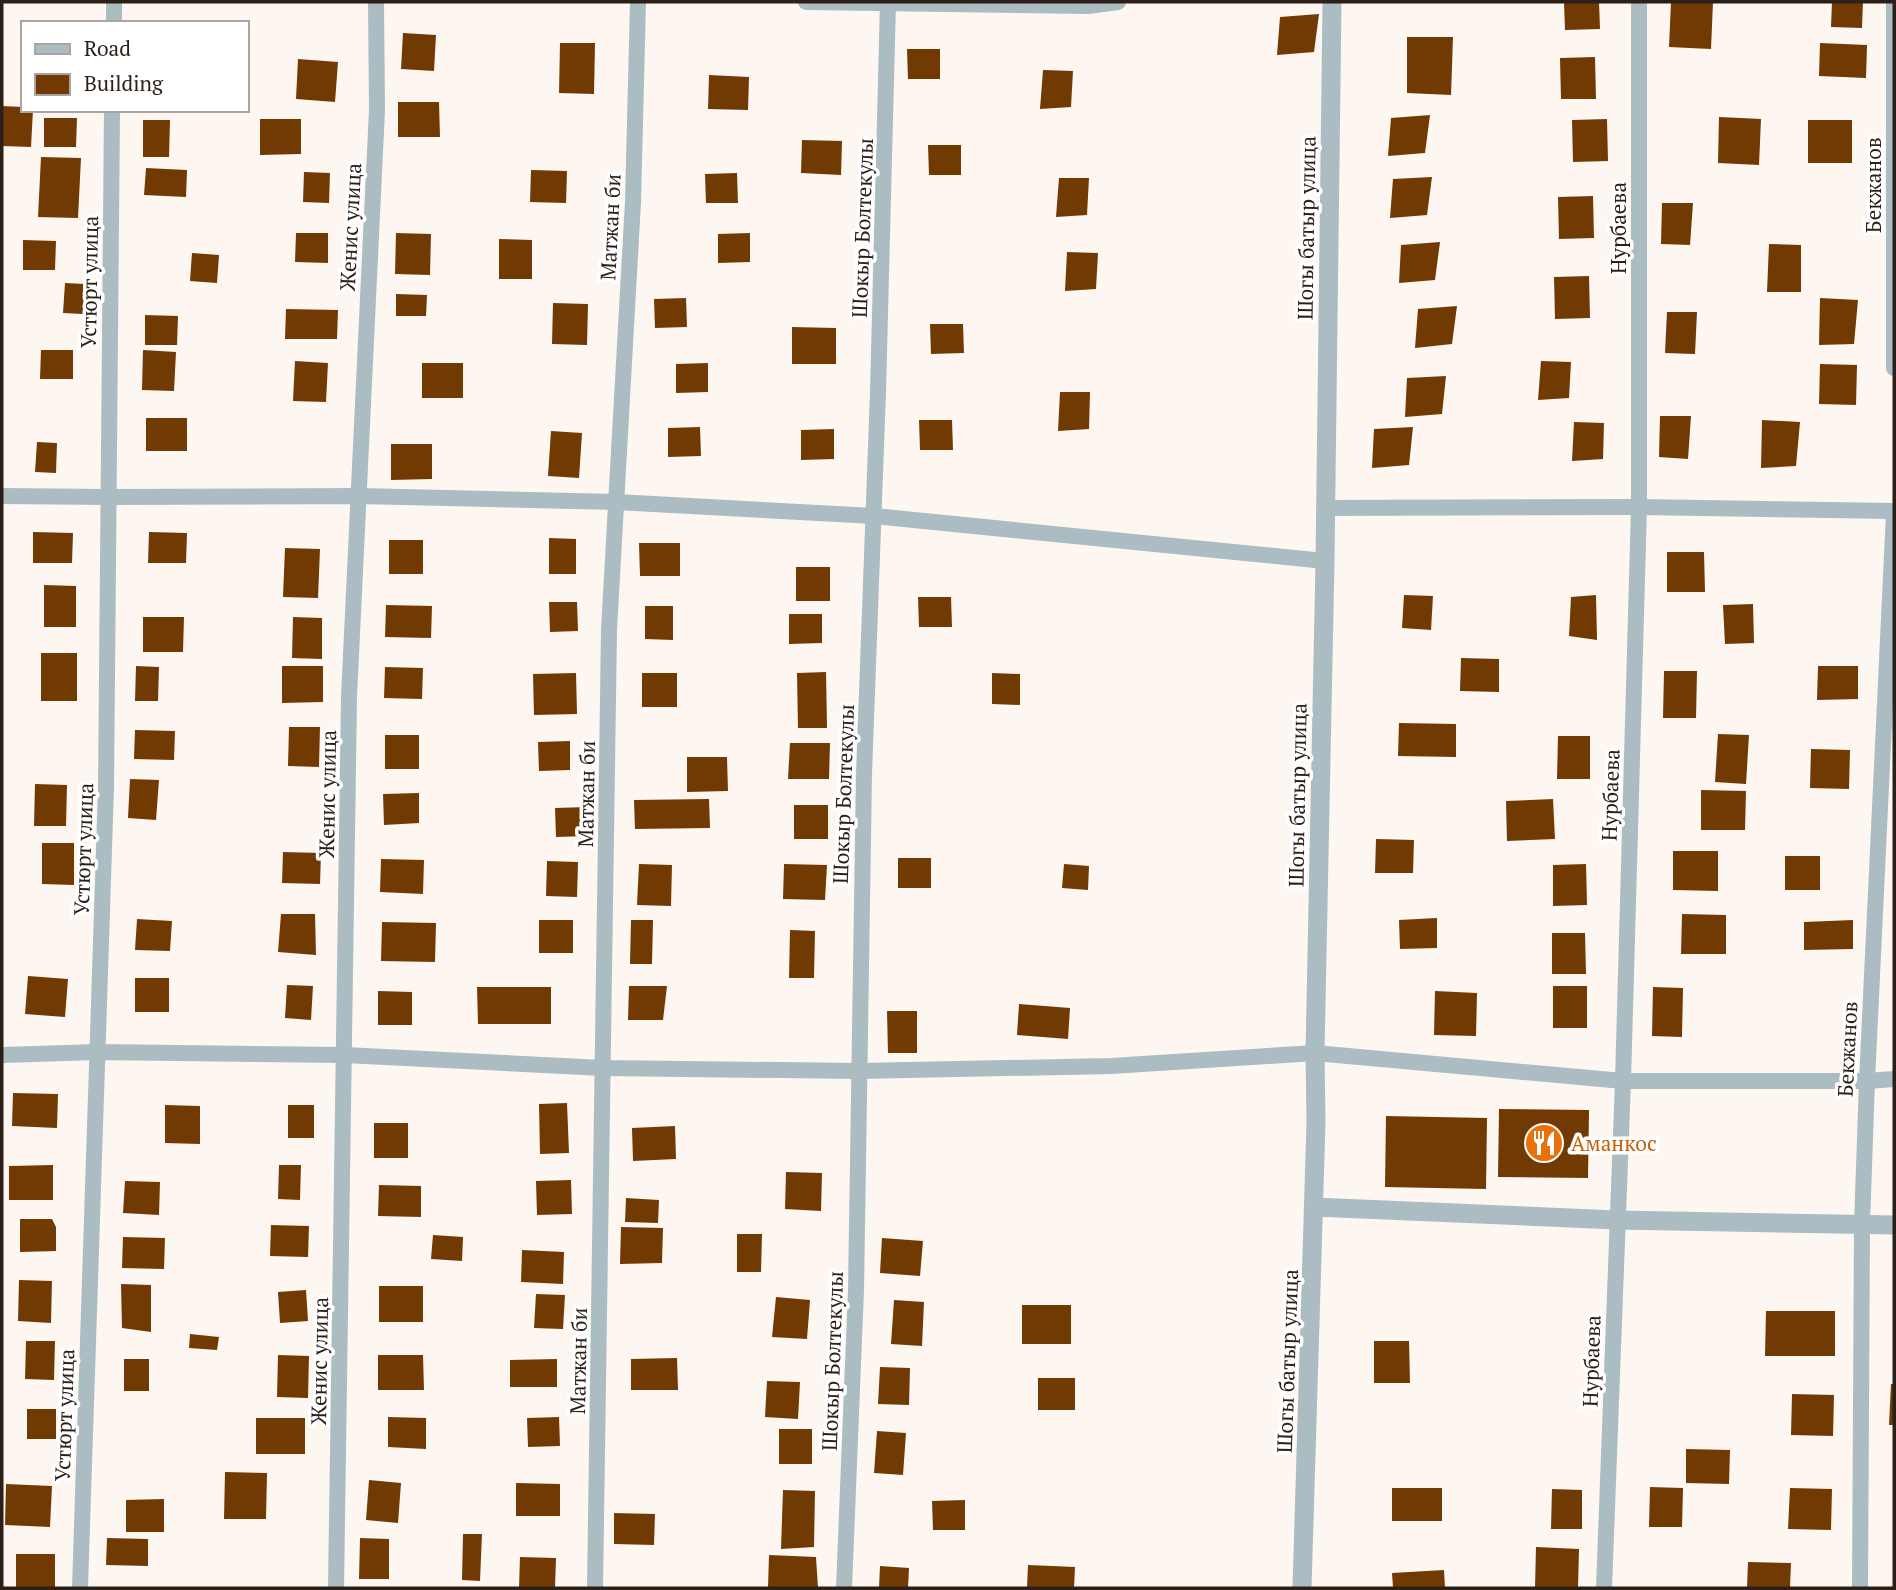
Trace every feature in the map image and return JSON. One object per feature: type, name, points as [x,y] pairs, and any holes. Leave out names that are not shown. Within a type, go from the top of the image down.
[{"type":"street","points":[[114,2],[114,21]]},
{"type":"street","name":"Женис улица","points":[[336,1588],[349,697],[377,110],[376,2]]},
{"type":"street","name":"Матжан би","points":[[595,1588],[610,630],[633,202],[638,2]]},
{"type":"street","points":[[806,2],[1088,6],[1118,2]]},
{"type":"street","name":"Шокыр Болтекулы","points":[[844,1588],[856,1290],[864,774],[888,2]]},
{"type":"street","name":"Нурбаева","points":[[1604,1588],[1623,1081],[1639,508],[1639,2]]},
{"type":"street","name":"Бекжанов","points":[[1894,2],[1894,368]]},
{"type":"street","name":"Шогы батыр улица","points":[[1302,1588],[1316,1122],[1330,3]]},
{"type":"street","name":"Устюрт улица","points":[[80,1588],[106,788],[112,112]]},
{"type":"street","points":[[2,496],[359,496],[617,502],[874,516],[1325,561]]},
{"type":"street","points":[[1325,508],[1639,508],[1894,512]]},
{"type":"street","name":"Бекжанов","points":[[1860,1588],[1862,1224],[1894,512]]},
{"type":"street","points":[[2,1055],[97,1052],[345,1055],[604,1068],[859,1071],[1111,1066],[1315,1053],[1623,1081],[1894,1079]]},
{"type":"street","points":[[1314,1207],[1617,1220],[1894,1225]]},
{"type":"building","points":[[1564,2],[1599,2],[1600,29],[1565,30]]},
{"type":"building","points":[[1671,2],[1713,2],[1711,49],[1669,47]]},
{"type":"building","points":[[1832,2],[1863,2],[1862,28],[1831,27]]},
{"type":"building","points":[[1319,14],[1314,52],[1277,55],[1280,17]]},
{"type":"building","points":[[403,33],[436,35],[434,71],[401,69]]},
{"type":"building","points":[[1407,37],[1453,37],[1451,95],[1407,93]]},
{"type":"building","points":[[560,43],[595,43],[594,94],[559,93]]},
{"type":"building","points":[[1820,43],[1867,45],[1866,78],[1819,76]]},
{"type":"building","points":[[907,49],[940,49],[940,79],[908,79]]},
{"type":"building","points":[[1595,57],[1596,99],[1561,99],[1560,58]]},
{"type":"building","points":[[298,59],[338,62],[335,102],[296,99]]},
{"type":"building","points":[[1043,70],[1073,71],[1071,107],[1040,109]]},
{"type":"building","points":[[709,75],[749,77],[748,110],[708,109]]},
{"type":"building","points":[[398,102],[439,102],[440,137],[398,137]]},
{"type":"building","points":[[2,106],[21,107],[21,112],[33,112],[31,147],[2,146]]},
{"type":"building","points":[[1430,115],[1425,153],[1388,156],[1391,118]]},
{"type":"building","points":[[1719,117],[1761,119],[1759,165],[1718,163]]},
{"type":"building","points":[[44,118],[77,118],[76,147],[44,147]]},
{"type":"building","points":[[260,119],[301,119],[301,154],[260,155]]},
{"type":"building","points":[[1607,119],[1608,161],[1573,162],[1572,120]]},
{"type":"building","points":[[143,120],[170,120],[169,157],[143,157]]},
{"type":"building","points":[[1808,120],[1852,120],[1852,163],[1808,163]]},
{"type":"building","points":[[802,140],[842,141],[841,175],[801,173]]},
{"type":"building","points":[[928,145],[961,145],[961,175],[929,175]]},
{"type":"building","points":[[41,157],[81,158],[78,218],[38,217]]},
{"type":"building","points":[[146,168],[187,170],[186,197],[144,195]]},
{"type":"building","points":[[531,170],[567,171],[566,203],[530,202]]},
{"type":"building","points":[[304,172],[330,173],[329,203],[303,202]]},
{"type":"building","points":[[737,173],[738,203],[706,203],[705,174]]},
{"type":"building","points":[[1432,177],[1427,215],[1390,218],[1393,179]]},
{"type":"building","points":[[1059,178],[1089,178],[1087,215],[1056,217]]},
{"type":"building","points":[[1593,196],[1594,238],[1559,239],[1558,197]]},
{"type":"building","points":[[1662,203],[1693,203],[1690,245],[1661,244]]},
{"type":"building","points":[[296,233],[328,233],[328,263],[295,262]]},
{"type":"building","points":[[396,233],[431,234],[430,275],[395,274]]},
{"type":"building","points":[[750,233],[750,262],[718,263],[718,234]]},
{"type":"building","points":[[499,239],[532,240],[532,279],[499,279]]},
{"type":"building","points":[[23,240],[56,241],[55,270],[23,270]]},
{"type":"building","points":[[1440,242],[1435,280],[1399,283],[1401,245]]},
{"type":"building","points":[[1769,244],[1801,245],[1801,292],[1767,292]]},
{"type":"building","points":[[1067,252],[1098,253],[1096,289],[1065,291]]},
{"type":"building","points":[[192,253],[219,255],[217,283],[190,281]]},
{"type":"building","points":[[1589,276],[1590,318],[1555,319],[1554,277]]},
{"type":"building","points":[[65,283],[85,284],[83,314],[63,313]]},
{"type":"building","points":[[396,294],[427,295],[426,316],[396,316]]},
{"type":"building","points":[[686,298],[687,327],[655,328],[654,299]]},
{"type":"building","points":[[1820,298],[1858,300],[1854,344],[1819,345]]},
{"type":"building","points":[[553,303],[588,304],[587,345],[552,344]]},
{"type":"building","points":[[1457,306],[1452,344],[1415,348],[1418,309]]},
{"type":"building","points":[[286,309],[338,310],[337,339],[285,339]]},
{"type":"building","points":[[1667,312],[1697,312],[1695,354],[1665,353]]},
{"type":"building","points":[[145,315],[178,316],[177,345],[145,345]]},
{"type":"building","points":[[930,324],[963,324],[964,353],[931,354]]},
{"type":"building","points":[[792,327],[836,328],[836,364],[792,364]]},
{"type":"building","points":[[41,350],[73,350],[73,379],[40,379]]},
{"type":"building","points":[[143,350],[176,352],[174,391],[142,390]]},
{"type":"building","points":[[295,361],[328,363],[326,402],[293,401]]},
{"type":"building","points":[[1541,361],[1571,362],[1569,398],[1538,400]]},
{"type":"building","points":[[422,363],[463,363],[463,398],[422,398]]},
{"type":"building","points":[[708,363],[708,392],[676,393],[676,364]]},
{"type":"building","points":[[1820,364],[1857,365],[1856,405],[1819,404]]},
{"type":"building","points":[[1446,376],[1442,414],[1405,417],[1407,378]]},
{"type":"building","points":[[1060,392],[1090,392],[1089,429],[1058,431]]},
{"type":"building","points":[[1660,416],[1691,416],[1688,459],[1659,457]]},
{"type":"building","points":[[146,418],[187,418],[187,451],[146,451]]},
{"type":"building","points":[[919,420],[952,420],[953,450],[920,450]]},
{"type":"building","points":[[1762,420],[1800,422],[1796,466],[1761,468]]},
{"type":"building","points":[[1574,422],[1604,423],[1603,459],[1572,461]]},
{"type":"building","points":[[700,427],[701,456],[668,457],[668,428]]},
{"type":"building","points":[[1413,427],[1409,465],[1372,468],[1374,429]]},
{"type":"building","points":[[834,429],[834,459],[801,460],[801,430]]},
{"type":"building","points":[[551,431],[582,433],[579,478],[548,476]]},
{"type":"building","points":[[37,442],[57,443],[56,473],[35,472]]},
{"type":"building","points":[[391,444],[432,444],[432,479],[391,480]]},
{"type":"building","points":[[33,532],[73,533],[72,563],[33,563]]},
{"type":"building","points":[[149,532],[187,533],[186,563],[148,563]]},
{"type":"building","points":[[549,538],[576,539],[576,574],[549,574]]},
{"type":"building","points":[[389,540],[423,540],[423,574],[389,574]]},
{"type":"building","points":[[639,543],[680,543],[680,576],[640,576]]},
{"type":"building","points":[[285,548],[320,549],[318,598],[283,597]]},
{"type":"building","points":[[1667,552],[1704,552],[1705,592],[1667,592]]},
{"type":"building","points":[[796,567],[830,567],[830,601],[796,601]]},
{"type":"building","points":[[44,585],[76,586],[76,627],[44,627]]},
{"type":"building","points":[[1404,595],[1433,596],[1431,630],[1402,628]]},
{"type":"building","points":[[1596,595],[1597,640],[1569,636],[1571,597]]},
{"type":"building","points":[[918,597],[951,597],[952,627],[919,627]]},
{"type":"building","points":[[549,602],[577,602],[578,631],[550,632]]},
{"type":"building","points":[[1753,604],[1754,643],[1725,644],[1723,605]]},
{"type":"building","points":[[386,605],[432,606],[431,638],[385,637]]},
{"type":"building","points":[[645,606],[673,606],[673,640],[645,639]]},
{"type":"building","points":[[789,614],[822,614],[822,643],[789,644]]},
{"type":"building","points":[[143,617],[184,617],[183,652],[143,652]]},
{"type":"building","points":[[293,617],[322,618],[322,659],[292,658]]},
{"type":"building","points":[[41,653],[77,653],[77,701],[41,701]]},
{"type":"building","points":[[1461,658],[1499,659],[1499,692],[1460,691]]},
{"type":"building","points":[[136,666],[159,667],[158,701],[135,701]]},
{"type":"building","points":[[282,666],[323,666],[323,702],[282,703]]},
{"type":"building","points":[[1818,666],[1858,666],[1858,699],[1817,700]]},
{"type":"building","points":[[385,667],[423,668],[422,699],[384,698]]},
{"type":"building","points":[[1664,671],[1697,671],[1696,718],[1663,718]]},
{"type":"building","points":[[826,672],[827,728],[798,728],[797,673]]},
{"type":"building","points":[[576,673],[577,714],[534,715],[533,674]]},
{"type":"building","points":[[642,673],[677,673],[677,707],[642,707]]},
{"type":"building","points":[[992,673],[1020,674],[1020,705],[992,704]]},
{"type":"building","points":[[1399,723],[1456,724],[1456,757],[1398,756]]},
{"type":"building","points":[[289,727],[320,727],[319,767],[288,766]]},
{"type":"building","points":[[135,730],[175,731],[174,760],[134,759]]},
{"type":"building","points":[[1718,734],[1749,735],[1746,784],[1715,782]]},
{"type":"building","points":[[385,735],[419,735],[419,769],[385,769]]},
{"type":"building","points":[[1558,736],[1590,736],[1590,779],[1557,779]]},
{"type":"building","points":[[570,741],[570,770],[539,771],[538,742]]},
{"type":"building","points":[[790,743],[830,743],[829,779],[788,779]]},
{"type":"building","points":[[1811,749],[1850,750],[1849,789],[1810,788]]},
{"type":"building","points":[[687,757],[727,757],[728,791],[687,792]]},
{"type":"building","points":[[130,779],[159,780],[156,820],[128,818]]},
{"type":"building","points":[[35,784],[67,785],[66,826],[34,826]]},
{"type":"building","points":[[1701,790],[1746,791],[1745,830],[1701,830]]},
{"type":"building","points":[[419,793],[419,823],[384,825],[383,794]]},
{"type":"building","points":[[709,799],[710,828],[635,829],[634,800]]},
{"type":"building","points":[[1553,799],[1555,839],[1507,841],[1506,801]]},
{"type":"building","points":[[794,805],[828,805],[828,839],[794,839]]},
{"type":"building","points":[[587,807],[588,836],[556,837],[555,808]]},
{"type":"building","points":[[1376,839],[1414,840],[1413,873],[1375,873]]},
{"type":"building","points":[[42,843],[74,843],[74,885],[42,884]]},
{"type":"building","points":[[1673,851],[1718,851],[1718,891],[1673,890]]},
{"type":"building","points":[[283,852],[321,853],[320,884],[282,883]]},
{"type":"building","points":[[1785,856],[1820,856],[1820,890],[1785,890]]},
{"type":"building","points":[[898,858],[931,858],[931,888],[898,888]]},
{"type":"building","points":[[381,859],[424,860],[423,894],[380,892]]},
{"type":"building","points":[[547,861],[578,862],[577,897],[546,896]]},
{"type":"building","points":[[639,864],[672,865],[671,906],[637,905]]},
{"type":"building","points":[[784,864],[827,865],[825,900],[783,899]]},
{"type":"building","points":[[1064,864],[1089,866],[1088,890],[1062,888]]},
{"type":"building","points":[[1586,864],[1587,905],[1553,906],[1553,865]]},
{"type":"building","points":[[281,914],[315,914],[316,955],[278,952]]},
{"type":"building","points":[[1682,914],[1726,915],[1726,954],[1681,954]]},
{"type":"building","points":[[1437,918],[1437,948],[1400,949],[1399,920]]},
{"type":"building","points":[[137,919],[172,921],[170,951],[135,950]]},
{"type":"building","points":[[539,920],[573,920],[573,953],[539,953]]},
{"type":"building","points":[[631,920],[653,920],[652,964],[630,964]]},
{"type":"building","points":[[1853,920],[1853,949],[1804,950],[1804,922]]},
{"type":"building","points":[[382,922],[436,923],[435,962],[381,961]]},
{"type":"building","points":[[790,930],[815,931],[814,978],[789,978]]},
{"type":"building","points":[[1552,933],[1585,933],[1586,974],[1552,974]]},
{"type":"building","points":[[28,976],[68,979],[65,1017],[25,1014]]},
{"type":"building","points":[[135,978],[169,978],[169,1012],[135,1012]]},
{"type":"building","points":[[287,985],[313,986],[311,1020],[285,1018]]},
{"type":"building","points":[[629,986],[667,986],[663,1020],[628,1020]]},
{"type":"building","points":[[1553,986],[1587,986],[1587,1028],[1553,1028]]},
{"type":"building","points":[[477,987],[551,987],[551,1024],[478,1024]]},
{"type":"building","points":[[1653,987],[1683,988],[1682,1037],[1652,1036]]},
{"type":"building","points":[[378,991],[412,992],[412,1025],[378,1025]]},
{"type":"building","points":[[1435,991],[1477,993],[1476,1036],[1434,1035]]},
{"type":"building","points":[[1019,1004],[1070,1008],[1068,1039],[1017,1035]]},
{"type":"building","points":[[887,1011],[917,1011],[917,1053],[888,1053]]},
{"type":"building","points":[[13,1093],[58,1094],[57,1128],[12,1126]]},
{"type":"building","points":[[567,1103],[569,1153],[540,1154],[539,1104]]},
{"type":"building","points":[[165,1105],[200,1106],[200,1144],[165,1143]]},
{"type":"building","points":[[288,1105],[314,1105],[314,1138],[288,1138]]},
{"type":"building","name":"Аманкос","points":[[1499,1109],[1589,1110],[1588,1178],[1498,1177]]},
{"type":"building","points":[[1386,1116],[1487,1118],[1486,1189],[1385,1187]]},
{"type":"building","points":[[374,1123],[408,1123],[408,1158],[374,1158]]},
{"type":"building","points":[[675,1126],[676,1159],[633,1161],[632,1128]]},
{"type":"building","points":[[53,1165],[53,1200],[9,1200],[9,1166]]},
{"type":"building","points":[[279,1165],[301,1165],[300,1200],[278,1199]]},
{"type":"building","points":[[786,1172],[822,1173],[821,1211],[785,1209]]},
{"type":"building","points":[[571,1180],[572,1214],[537,1215],[536,1181]]},
{"type":"building","points":[[125,1181],[160,1182],[159,1215],[123,1213]]},
{"type":"building","points":[[379,1185],[421,1186],[421,1217],[378,1216]]},
{"type":"building","points":[[626,1198],[659,1200],[658,1223],[625,1222]]},
{"type":"building","points":[[20,1219],[52,1219],[56,1227],[56,1251],[20,1252]]},
{"type":"building","points":[[271,1225],[309,1226],[308,1257],[270,1256]]},
{"type":"building","points":[[621,1227],[663,1228],[662,1263],[620,1264]]},
{"type":"building","points":[[737,1234],[762,1234],[761,1272],[737,1272]]},
{"type":"building","points":[[433,1235],[463,1237],[462,1261],[431,1259]]},
{"type":"building","points":[[123,1237],[165,1238],[164,1269],[122,1268]]},
{"type":"building","points":[[882,1238],[923,1241],[920,1276],[880,1273]]},
{"type":"building","points":[[522,1250],[564,1252],[563,1284],[521,1282]]},
{"type":"building","points":[[19,1280],[52,1281],[51,1323],[18,1321]]},
{"type":"building","points":[[121,1284],[151,1285],[151,1332],[122,1328]]},
{"type":"building","points":[[379,1286],[423,1286],[423,1322],[379,1322]]},
{"type":"building","points":[[306,1290],[308,1321],[280,1323],[278,1292]]},
{"type":"building","points":[[536,1294],[565,1295],[563,1329],[534,1328]]},
{"type":"building","points":[[776,1297],[810,1300],[807,1339],[772,1337]]},
{"type":"building","points":[[894,1300],[924,1302],[922,1346],[891,1344]]},
{"type":"building","points":[[1022,1305],[1071,1305],[1071,1344],[1022,1344]]},
{"type":"building","points":[[1766,1311],[1835,1311],[1835,1356],[1765,1356]]},
{"type":"building","points":[[190,1334],[219,1337],[217,1350],[189,1348]]},
{"type":"building","points":[[26,1341],[55,1341],[54,1380],[25,1379]]},
{"type":"building","points":[[1374,1341],[1409,1341],[1410,1383],[1374,1383]]},
{"type":"building","points":[[278,1355],[309,1356],[308,1398],[277,1397]]},
{"type":"building","points":[[378,1355],[423,1355],[424,1390],[378,1390]]},
{"type":"building","points":[[677,1358],[678,1390],[631,1390],[631,1359]]},
{"type":"building","points":[[124,1359],[149,1359],[149,1391],[124,1391]]},
{"type":"building","points":[[557,1359],[557,1387],[510,1387],[510,1360]]},
{"type":"building","points":[[880,1367],[910,1368],[909,1405],[878,1404]]},
{"type":"building","points":[[1038,1378],[1075,1378],[1075,1410],[1038,1410]]},
{"type":"building","points":[[767,1381],[800,1382],[798,1419],[765,1417]]},
{"type":"building","points":[[1891,1384],[1894,1384],[1894,1425],[1889,1425]]},
{"type":"building","points":[[1792,1394],[1834,1395],[1833,1436],[1791,1435]]},
{"type":"building","points":[[27,1409],[56,1409],[56,1439],[27,1439]]},
{"type":"building","points":[[388,1417],[426,1418],[426,1449],[388,1447]]},
{"type":"building","points":[[559,1417],[560,1446],[528,1447],[527,1418]]},
{"type":"building","points":[[256,1418],[305,1418],[305,1454],[256,1454]]},
{"type":"building","points":[[779,1429],[812,1429],[812,1464],[779,1464]]},
{"type":"building","points":[[877,1431],[906,1433],[903,1475],[874,1473]]},
{"type":"building","points":[[1686,1449],[1730,1450],[1729,1484],[1686,1483]]},
{"type":"building","points":[[225,1472],[267,1473],[266,1519],[224,1519]]},
{"type":"building","points":[[369,1480],[401,1483],[398,1523],[366,1520]]},
{"type":"building","points":[[516,1483],[560,1484],[560,1516],[516,1516]]},
{"type":"building","points":[[6,1484],[52,1486],[50,1527],[5,1525]]},
{"type":"building","points":[[1650,1487],[1683,1488],[1682,1527],[1649,1527]]},
{"type":"building","points":[[1392,1488],[1442,1488],[1442,1521],[1392,1521]]},
{"type":"building","points":[[1790,1488],[1832,1489],[1831,1530],[1788,1529]]},
{"type":"building","points":[[1552,1489],[1582,1490],[1582,1529],[1551,1529]]},
{"type":"building","points":[[783,1490],[815,1491],[814,1547],[781,1549]]},
{"type":"building","points":[[164,1499],[164,1532],[126,1532],[126,1500]]},
{"type":"building","points":[[965,1500],[965,1530],[933,1530],[932,1501]]},
{"type":"building","points":[[614,1513],[655,1514],[654,1545],[614,1544]]},
{"type":"building","points":[[463,1534],[482,1534],[480,1581],[462,1580]]},
{"type":"building","points":[[107,1538],[148,1539],[148,1566],[106,1565]]},
{"type":"building","points":[[360,1538],[389,1539],[389,1579],[359,1579]]},
{"type":"building","points":[[1536,1547],[1579,1549],[1578,1588],[1535,1588]]},
{"type":"building","points":[[16,1554],[55,1554],[55,1588],[16,1588]]},
{"type":"building","points":[[769,1555],[816,1557],[818,1588],[768,1587]]},
{"type":"building","points":[[520,1557],[556,1558],[555,1588],[519,1588]]},
{"type":"building","points":[[1748,1562],[1791,1563],[1790,1588],[1747,1588]]},
{"type":"building","points":[[1028,1565],[1075,1567],[1074,1588],[1027,1588]]},
{"type":"building","points":[[880,1566],[909,1568],[908,1588],[879,1588]]},
{"type":"building","points":[[1444,1570],[1445,1588],[1393,1588],[1392,1573]]},
{"type":"place","name":"Аманкос","points":[[1544,1143]]}]
